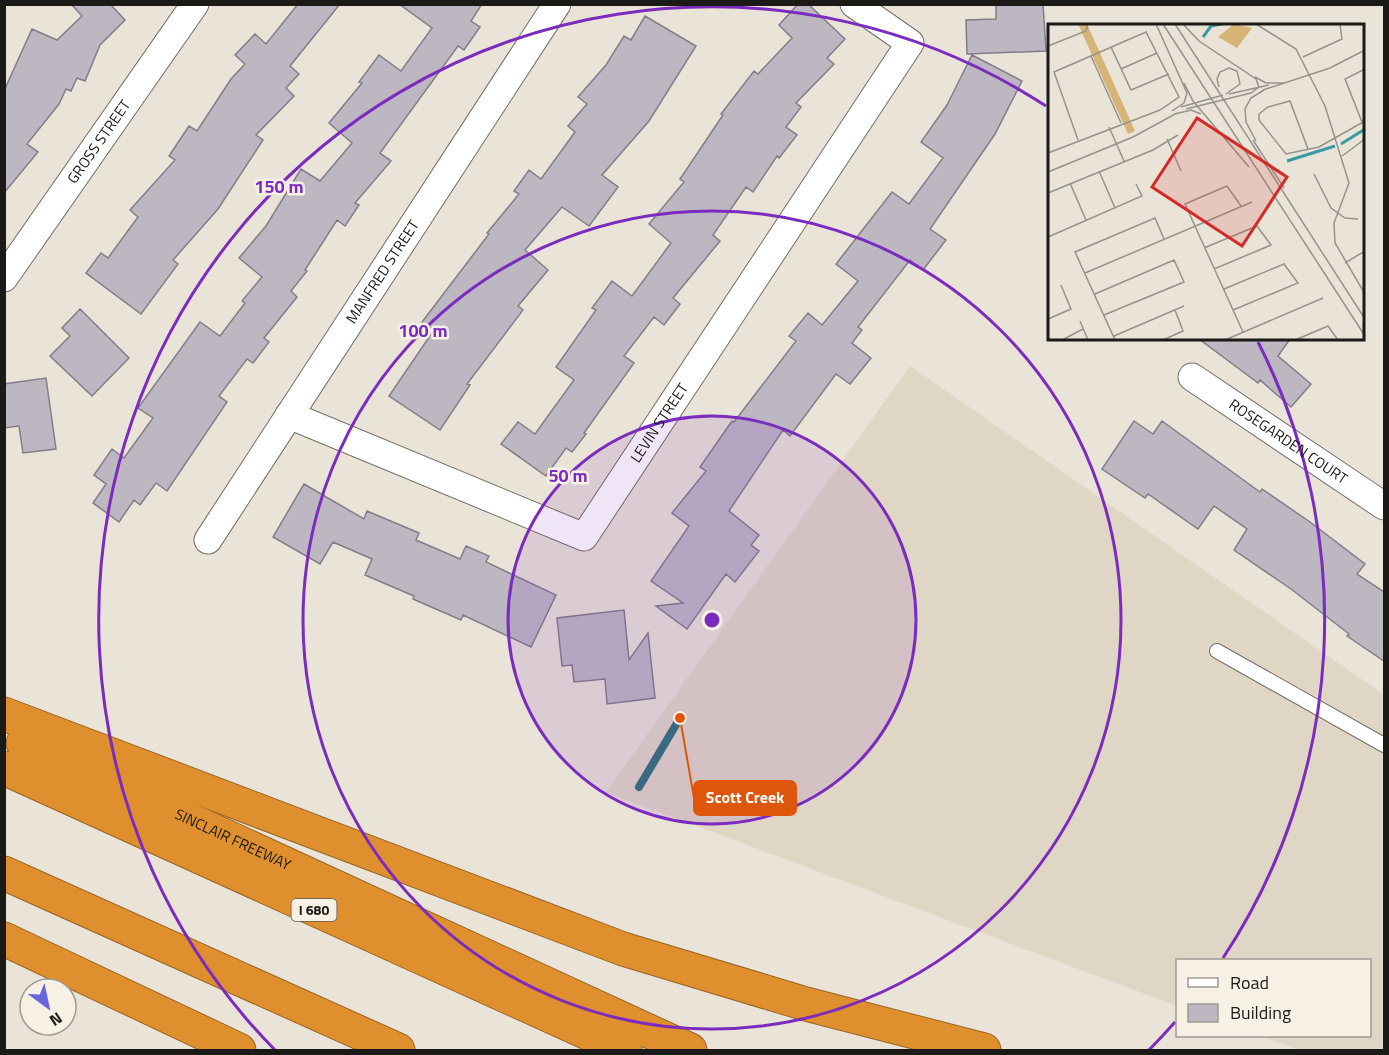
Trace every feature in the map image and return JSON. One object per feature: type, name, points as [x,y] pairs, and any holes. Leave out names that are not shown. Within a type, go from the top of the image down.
[{"type":"highway","points":[[4,714],[623,949],[784,998],[984,1050]]},
{"type":"highway","name":"SINCLAIR FREEWAY","points":[[4,735],[690,1050]]},
{"type":"highway","name":"I 680","points":[[4,768],[625,1050]]},
{"type":"highway","points":[[4,873],[398,1050]]},
{"type":"highway","points":[[4,939],[239,1050]]},
{"type":"street","name":"GROSS STREET","points":[[4,278],[195,4]]},
{"type":"street","name":"MANFRED STREET","points":[[207,540],[557,4]]},
{"type":"street","name":"LEVIN STREET","points":[[289,415],[584,537],[910,43],[854,4]]},
{"type":"street","name":"ROSEGARDEN COURT","points":[[1192,376],[1384,506]]},
{"type":"lane","points":[[1217,651],[1384,745]]},
{"type":"shaded area","points":[[910,366],[1384,695],[1384,1050],[1301,1050],[1262,1037],[1371,1037],[1371,959],[1176,959],[1176,1006],[606,792]]},
{"type":"building","points":[[71,4],[110,4],[125,20],[100,45],[85,81],[77,78],[71,91],[66,89],[59,104],[27,144],[38,152],[4,193],[4,91],[32,29],[57,40],[82,16]]},
{"type":"building","points":[[298,4],[340,4],[290,66],[299,74],[286,88],[294,96],[256,135],[263,140],[218,209],[173,260],[178,264],[141,314],[86,273],[101,253],[108,258],[138,217],[130,210],[175,160],[169,156],[189,126],[197,131],[231,79],[245,64],[235,55],[255,34],[266,44]]},
{"type":"building","points":[[399,4],[482,4],[471,21],[480,27],[464,50],[458,46],[380,153],[391,161],[355,203],[359,205],[345,226],[337,220],[305,270],[307,271],[291,291],[297,297],[264,338],[269,342],[253,363],[247,359],[219,396],[227,402],[167,491],[156,483],[140,505],[134,500],[119,522],[93,503],[106,484],[94,475],[112,449],[124,458],[153,418],[138,408],[200,322],[220,336],[245,303],[242,301],[262,277],[239,258],[266,226],[301,169],[320,181],[352,143],[329,123],[362,83],[359,82],[379,55],[401,71],[432,28]]},
{"type":"building","points":[[798,4],[808,4],[845,39],[827,58],[834,64],[796,103],[801,107],[786,127],[797,135],[779,158],[777,156],[753,192],[746,187],[713,235],[720,241],[673,298],[680,304],[664,325],[654,317],[624,356],[634,363],[584,433],[586,434],[572,452],[566,448],[546,476],[501,444],[518,422],[535,434],[574,380],[556,367],[596,310],[592,308],[612,281],[632,296],[671,243],[649,224],[684,182],[680,179],[723,115],[721,114],[754,71],[758,74],[792,38],[779,25]]},
{"type":"building","points":[[996,4],[1043,4],[1046,51],[967,54],[966,20],[996,19]]},
{"type":"building","points":[[645,16],[696,46],[649,121],[602,175],[618,187],[589,226],[562,207],[525,250],[548,270],[518,306],[523,310],[467,384],[470,385],[440,430],[389,396],[434,330],[422,322],[489,234],[487,233],[519,194],[514,191],[529,170],[541,179],[575,132],[568,126],[587,104],[578,97],[606,65],[624,36],[631,40]]},
{"type":"building","points":[[972,55],[1022,81],[995,134],[930,229],[946,240],[923,270],[910,260],[858,327],[862,330],[852,343],[871,358],[850,384],[836,374],[790,436],[783,430],[729,511],[759,535],[751,545],[759,551],[735,582],[726,574],[687,629],[656,606],[683,603],[651,581],[689,526],[672,513],[706,471],[700,467],[732,421],[734,422],[796,341],[789,336],[808,313],[822,325],[858,281],[836,264],[892,192],[909,204],[943,158],[921,142],[947,105]]},
{"type":"building","points":[[80,309],[129,358],[92,396],[50,356],[70,336],[62,328]]},
{"type":"building","points":[[1200,340],[1289,340],[1278,356],[1311,384],[1291,407],[1260,380],[1258,383]]},
{"type":"building","points":[[46,378],[56,449],[23,453],[19,426],[4,428],[4,384]]},
{"type":"building","points":[[1134,421],[1153,434],[1162,421],[1260,492],[1262,489],[1310,522],[1365,564],[1357,574],[1384,592],[1384,661],[1347,636],[1349,634],[1291,589],[1234,550],[1247,529],[1214,506],[1198,529],[1148,494],[1145,498],[1102,469]]},
{"type":"building","points":[[304,484],[364,519],[367,511],[419,533],[416,540],[460,559],[466,546],[489,556],[486,562],[556,595],[531,647],[463,615],[461,620],[365,575],[372,559],[333,542],[320,564],[273,537]]},
{"type":"building","points":[[624,610],[629,660],[648,633],[655,698],[607,704],[605,679],[574,682],[572,665],[562,666],[557,618]]},
{"type":"waterway","points":[[639,787],[680,718]]},
{"type":"place","name":"Scott Creek","points":[[680,718]]}]
